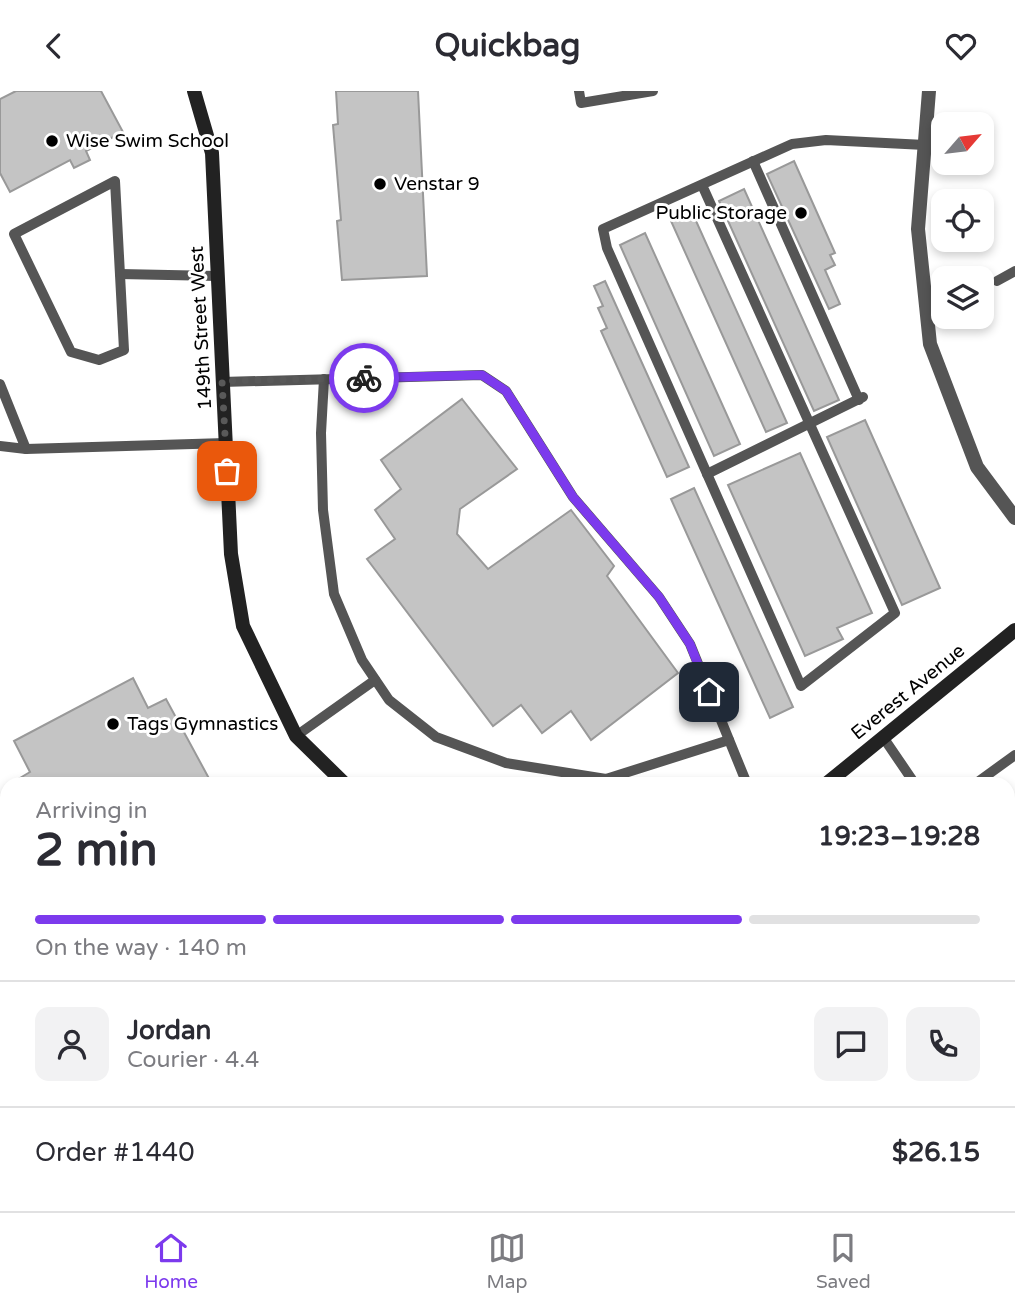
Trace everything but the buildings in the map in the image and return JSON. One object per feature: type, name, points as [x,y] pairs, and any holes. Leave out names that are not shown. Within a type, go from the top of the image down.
[{"type":"street","name":"149th Street West","points":[[194,91],[212,153],[231,554],[243,626],[296,736],[334,777]]},
{"type":"street","points":[[929,91],[918,229],[930,344],[977,467],[1015,518]]},
{"type":"street","name":"Everest Avenue","points":[[834,777],[1015,630]]},
{"type":"lane","points":[[579,91],[581,103],[653,91]]},
{"type":"lane","points":[[702,185],[895,613],[801,686],[607,248],[603,229],[792,143],[825,140],[925,145]]},
{"type":"lane","points":[[707,474],[861,398],[753,162]]},
{"type":"lane","points":[[115,181],[120,274],[124,350],[99,360],[71,352],[14,234],[115,181]]},
{"type":"lane","points":[[997,281],[1015,271]]},
{"type":"lane","points":[[120,274],[217,276]]},
{"type":"lane","points":[[222,381],[482,375],[506,391],[573,497],[659,597],[690,644],[744,777]]},
{"type":"lane","points":[[324,379],[321,433],[323,510],[334,594],[362,660],[375,680],[389,700],[436,737],[506,763],[594,777]]},
{"type":"lane","points":[[0,384],[26,449]]},
{"type":"lane","points":[[0,446],[26,449],[226,443]]},
{"type":"lane","points":[[296,736],[375,680]]},
{"type":"lane","points":[[883,737],[910,777]]},
{"type":"lane","points":[[612,777],[729,740]]},
{"type":"lane","points":[[985,777],[1015,755]]},
{"type":"way so far","points":[[227,471],[222,381],[364,378]]},
{"type":"place","name":"Wise Swim School","points":[[52,141]]},
{"type":"place","name":"Venstar 9","points":[[380,184]]},
{"type":"place","name":"Public Storage","points":[[801,213]]},
{"type":"place","name":"Tags Gymnastics","points":[[113,724]]},
{"type":"route","points":[[364,378],[482,375],[506,391],[573,497],[659,597],[690,644],[709,692]]}]
